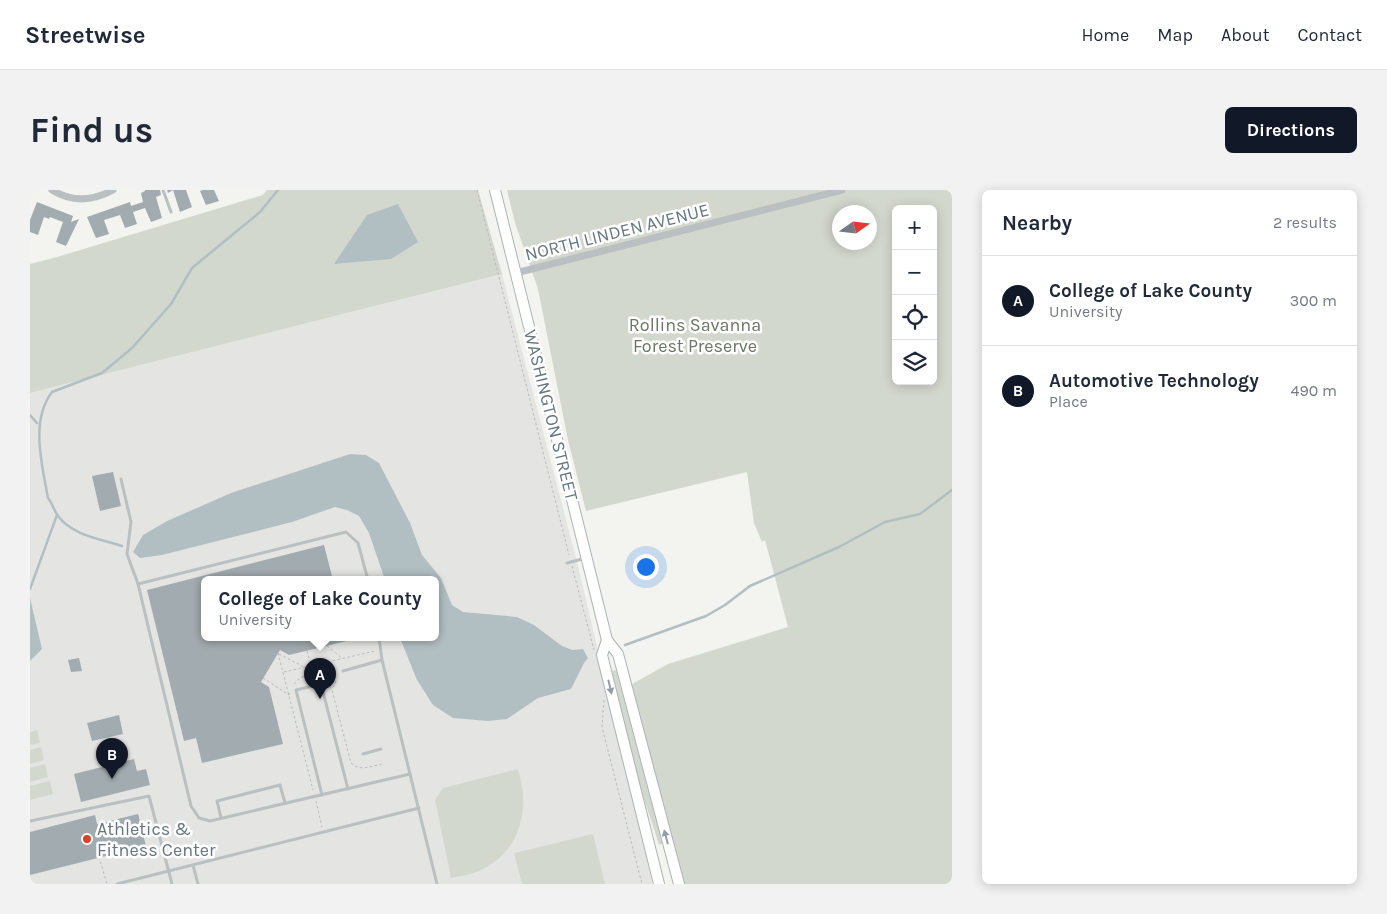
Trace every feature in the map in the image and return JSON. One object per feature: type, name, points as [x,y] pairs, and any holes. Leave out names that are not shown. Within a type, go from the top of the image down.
[{"type":"main road","name":"WASHINGTON STREET","points":[[495,190],[607,640],[618,654],[679,884]]},
{"type":"main road","name":"WASHINGTON STREET","points":[[607,640],[602,655],[659,884]]},
{"type":"street","points":[[52,190],[70,198],[82,200],[102,197],[113,190]]},
{"type":"street","name":"NORTH LINDEN AVENUE","points":[[516,273],[842,190]]},
{"type":"lane","points":[[163,190],[171,212]]},
{"type":"lane","points":[[121,479],[131,522],[127,554],[138,584],[191,806],[199,818],[210,821],[410,774]]},
{"type":"lane","points":[[138,584],[346,532],[358,543],[367,576]]},
{"type":"lane","points":[[569,562],[586,558]]},
{"type":"lane","points":[[380,641],[382,660],[437,884]]},
{"type":"lane","points":[[343,671],[382,660]]},
{"type":"lane","points":[[322,795],[296,690],[321,684],[348,789]]},
{"type":"lane","points":[[363,754],[381,749]]},
{"type":"lane","points":[[221,818],[217,801],[280,785],[285,804]]},
{"type":"lane","points":[[30,821],[149,796],[172,884]]},
{"type":"lane","points":[[117,884],[419,808]]},
{"type":"lane","points":[[194,865],[198,884]]},
{"type":"path","points":[[477,190],[569,562],[594,651]]},
{"type":"path","points":[[327,646],[342,658]]},
{"type":"path","points":[[283,672],[381,649]]},
{"type":"path","points":[[306,651],[311,666]]},
{"type":"path","points":[[305,667],[278,653],[324,832]]},
{"type":"path","points":[[330,661],[336,684],[331,688]]},
{"type":"path","points":[[263,678],[289,695]]},
{"type":"path","points":[[604,699],[602,727],[642,884]]},
{"type":"path","points":[[99,857],[107,884]]},
{"type":"shaded area","points":[[398,204],[418,242],[391,259],[334,264],[367,215]]},
{"type":"shaded area","points":[[502,274],[577,562],[652,884],[30,884],[30,393]]},
{"type":"shaded area","points":[[350,454],[366,455],[379,463],[410,523],[422,555],[441,578],[452,605],[463,612],[517,617],[534,625],[562,646],[572,650],[583,649],[588,658],[571,689],[538,698],[507,719],[488,721],[453,718],[433,705],[417,680],[401,641],[439,641],[439,576],[384,576],[369,533],[359,516],[335,507],[292,522],[162,555],[140,558],[133,552],[143,535],[167,521],[231,493]]},
{"type":"shaded area","points":[[30,598],[42,649],[30,661]]},
{"type":"green space","points":[[267,190],[478,190],[502,274],[30,393],[30,264],[263,195]]},
{"type":"green space","name":"Rollins Savanna Forest Preserve","points":[[507,190],[952,190],[952,884],[684,884],[657,791],[632,684],[668,664],[788,627],[765,540],[762,542],[754,523],[747,472],[586,511],[568,440],[538,289],[515,223]]},
{"type":"green space","points":[[616,670],[663,843],[659,845],[636,774],[612,671]]},
{"type":"green space","points":[[37,730],[40,743],[30,745],[30,732]]},
{"type":"green space","points":[[41,747],[44,760],[30,764],[30,750]]},
{"type":"green space","points":[[45,764],[48,777],[30,782],[30,768]]},
{"type":"green space","points":[[518,769],[522,784],[522,815],[512,842],[492,864],[477,872],[451,878],[435,800],[443,788]]},
{"type":"green space","points":[[50,781],[53,794],[30,800],[30,786]]},
{"type":"green space","points":[[593,834],[605,884],[522,884],[514,853]]},
{"type":"building","points":[[145,190],[160,190],[161,195],[156,197],[162,218],[151,222],[145,208],[133,212],[137,224],[125,228],[120,215],[104,220],[109,234],[96,238],[87,217],[130,202],[131,206],[143,202],[141,193]]},
{"type":"building","points":[[173,190],[186,190],[192,207],[180,212]]},
{"type":"building","points":[[214,190],[219,201],[206,205],[200,191]]},
{"type":"building","points":[[37,202],[73,216],[71,222],[79,219],[66,246],[56,242],[63,222],[50,217],[49,219],[44,217],[38,235],[30,232],[30,220]]},
{"type":"building","points":[[113,472],[121,506],[100,511],[92,476]]},
{"type":"building","points":[[324,545],[332,576],[202,576]]},
{"type":"building","points":[[201,576],[201,641],[347,641],[289,655],[280,650],[261,682],[269,687],[283,744],[202,763],[196,738],[184,741],[147,590]]},
{"type":"building","points":[[79,658],[82,671],[71,672],[68,660]]},
{"type":"building","points":[[119,715],[123,734],[92,741],[87,723]]},
{"type":"building","points":[[134,759],[137,771],[146,769],[150,785],[81,802],[74,774]]},
{"type":"building","name":"Athletics & Fitness Center","points":[[138,814],[146,846],[30,875],[30,832],[95,815],[97,824]]},
{"type":"waterway","points":[[122,546],[71,528],[55,512],[48,498],[41,457],[39,429],[45,403],[52,392],[102,373],[132,348],[171,304],[192,268],[260,212],[278,190]]},
{"type":"waterway","points":[[30,415],[37,423]]},
{"type":"waterway","points":[[625,645],[706,616],[725,605],[750,586],[839,547],[885,522],[920,514],[952,490]]},
{"type":"waterway","points":[[30,589],[57,515]]},
{"type":"place","name":"College of Lake County","points":[[320,699]]},
{"type":"place","name":"Automotive Technology","points":[[112,779]]},
{"type":"place","name":"Athletics & Fitness Center","points":[[87,839]]}]
